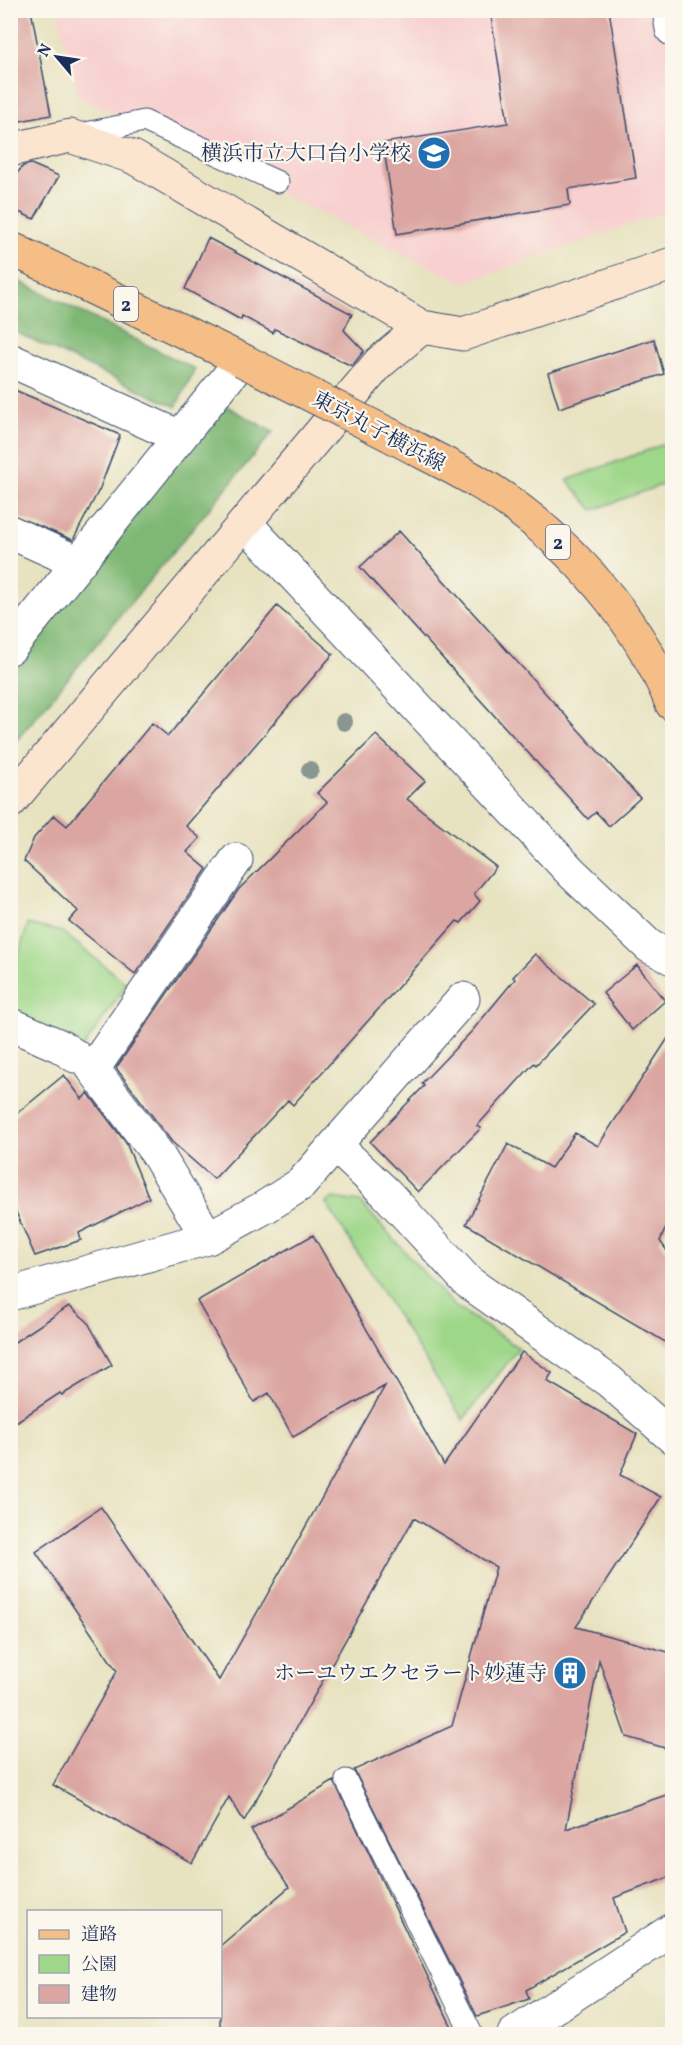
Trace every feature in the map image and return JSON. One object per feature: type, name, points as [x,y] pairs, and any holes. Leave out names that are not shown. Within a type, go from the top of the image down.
[{"type":"main road","name":"東京丸子横浜線","points":[[10,248],[242,360],[390,435],[494,492],[521,510],[564,547],[592,576],[635,634],[662,678],[672,704]]},
{"type":"street","points":[[669,10],[672,29]]},
{"type":"street","points":[[10,150],[70,136],[133,156],[422,327],[463,334],[672,264]]},
{"type":"street","points":[[10,802],[379,363],[422,327]]},
{"type":"street","points":[[10,360],[180,437]]},
{"type":"street","points":[[10,648],[242,360]]},
{"type":"street","points":[[246,524],[571,872],[649,946],[672,958]]},
{"type":"street","points":[[10,532],[79,563]]},
{"type":"street","points":[[208,1238],[156,1152],[93,1069],[236,860]]},
{"type":"street","points":[[10,1294],[208,1238],[301,1184],[401,1067],[463,999]]},
{"type":"street","points":[[10,1024],[60,1046],[75,1056]]},
{"type":"street","points":[[335,1145],[386,1193],[468,1282],[609,1381],[672,1437]]},
{"type":"street","points":[[514,2034],[672,1930]]},
{"type":"lane","points":[[70,136],[144,121],[278,182]]},
{"type":"lane","points":[[346,1780],[472,2034]]},
{"type":"shaded area","name":"横浜市立大口台小学校","points":[[57,11],[664,11],[672,60],[672,210],[464,283],[78,96]]},
{"type":"green space","points":[[11,277],[195,369],[176,407],[11,330]]},
{"type":"green space","points":[[223,404],[273,432],[11,747],[11,665]]},
{"type":"green space","points":[[672,441],[672,481],[593,510],[567,480]]},
{"type":"green space","points":[[28,924],[62,932],[127,984],[81,1051],[11,1014],[10,982]]},
{"type":"green space","points":[[333,1198],[360,1202],[454,1306],[519,1348],[463,1420],[326,1203]]},
{"type":"building","points":[[10,10],[31,10],[51,115],[10,123]]},
{"type":"building","points":[[490,10],[609,10],[636,178],[568,189],[570,205],[397,234],[383,143],[508,123]]},
{"type":"building","points":[[31,164],[59,176],[34,219],[10,208],[10,182],[23,166]]},
{"type":"building","points":[[208,238],[352,314],[344,330],[364,351],[352,366],[275,329],[273,333],[242,316],[241,320],[185,289]]},
{"type":"building","points":[[654,339],[664,374],[559,408],[548,373]]},
{"type":"building","points":[[10,388],[120,435],[100,488],[73,540],[10,514]]},
{"type":"building","points":[[399,531],[640,798],[609,826],[596,812],[588,819],[360,567]]},
{"type":"building","points":[[277,606],[333,654],[186,826],[200,838],[187,852],[207,869],[135,974],[69,921],[78,911],[24,861],[34,838],[54,815],[67,826],[152,723],[168,736]]},
{"type":"building","points":[[376,735],[425,781],[407,799],[496,867],[474,894],[480,901],[461,923],[457,921],[293,1105],[288,1100],[214,1179],[172,1142],[116,1068],[239,889],[327,802],[317,793]]},
{"type":"building","points":[[535,954],[594,1004],[536,1065],[534,1063],[477,1126],[481,1128],[418,1192],[370,1142],[424,1086],[422,1083],[472,1031],[515,979],[513,977]]},
{"type":"building","points":[[637,965],[665,1001],[632,1030],[603,993]]},
{"type":"building","points":[[672,1032],[672,1214],[660,1241],[672,1258],[672,1346],[466,1224],[508,1144],[551,1168],[575,1133],[598,1146]]},
{"type":"building","points":[[64,1075],[82,1099],[88,1093],[126,1143],[149,1198],[79,1233],[81,1240],[35,1256],[10,1198],[10,1119]]},
{"type":"building","points":[[313,1235],[444,1465],[522,1352],[552,1373],[547,1381],[637,1434],[620,1475],[661,1497],[576,1627],[672,1653],[672,1750],[626,1737],[599,1660],[566,1829],[672,1793],[672,1876],[614,1898],[625,1932],[526,1990],[529,1999],[477,2016],[354,1770],[452,1726],[496,1567],[414,1518],[244,1821],[229,1797],[192,1863],[53,1785],[117,1671],[36,1552],[101,1507],[219,1680],[385,1386],[293,1437],[269,1393],[254,1402],[197,1301]]},
{"type":"building","points":[[69,1306],[87,1321],[112,1365],[62,1395],[60,1393],[10,1426],[10,1345]]},
{"type":"building","points":[[334,1781],[451,2025],[458,2034],[220,2034],[222,1944],[289,1887],[251,1830]]},
{"type":"place","name":"横浜市立大口台小学校","points":[[434,153]]},
{"type":"place","name":"ホーユウエクセラート妙蓮寺","points":[[570,1673]]}]
